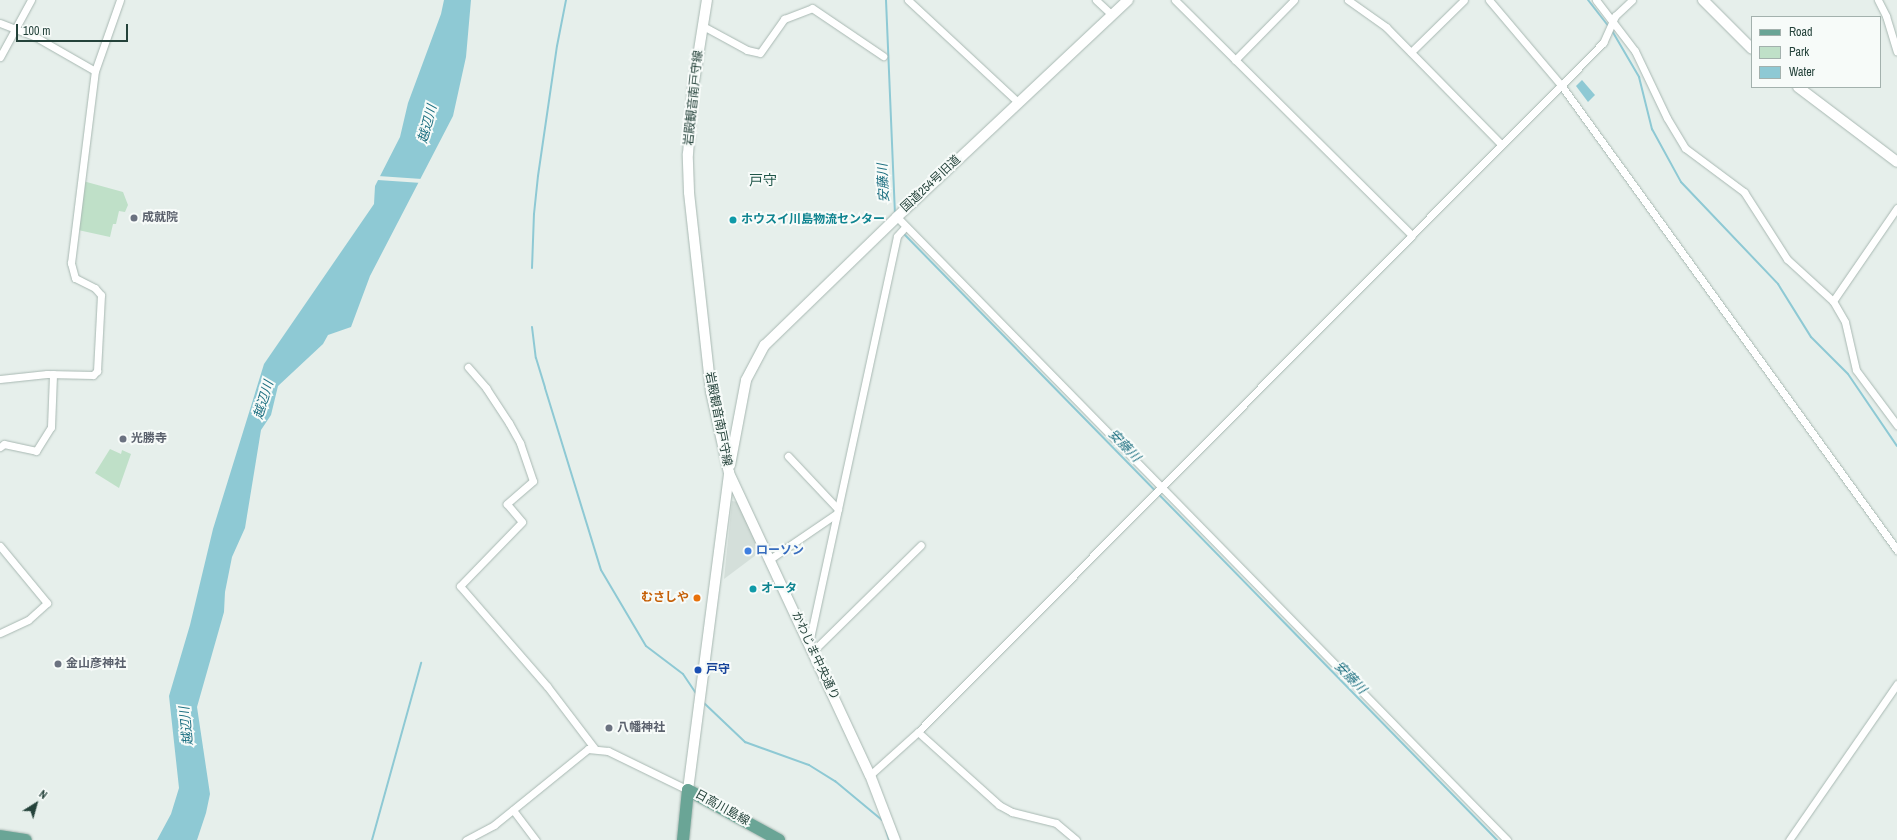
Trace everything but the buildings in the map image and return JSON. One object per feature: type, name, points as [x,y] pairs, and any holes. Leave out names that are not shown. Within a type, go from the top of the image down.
[{"type":"main road","name":"日高川島線","points":[[683,840],[688,790],[779,840]]},
{"type":"main road","points":[[0,836],[26,840]]},
{"type":"street","points":[[0,57],[31,0]]},
{"type":"street","points":[[0,379],[53,374],[93,374],[97,371],[101,294],[95,288],[75,278],[71,263],[95,71],[120,0]]},
{"type":"street","name":"岩殿観音南戸守線","points":[[688,790],[729,473],[711,392],[689,192],[691,115],[707,0]]},
{"type":"street","points":[[908,0],[1019,103]]},
{"type":"street","points":[[1096,0],[1112,15]]},
{"type":"street","name":"国道254号旧道","points":[[729,473],[740,400],[757,356],[778,329],[1128,0]]},
{"type":"street","points":[[1175,0],[1412,235]]},
{"type":"street","points":[[1235,60],[1294,0]]},
{"type":"street","points":[[1348,0],[1386,27],[1502,144]]},
{"type":"street","points":[[1410,52],[1464,0]]},
{"type":"street","points":[[1489,0],[1561,85],[1897,550]]},
{"type":"street","points":[[1596,0],[1635,51],[1667,118],[1685,148],[1744,192],[1786,259],[1833,301],[1845,322],[1856,370],[1897,425]]},
{"type":"street","points":[[870,775],[918,732],[1561,85],[1603,42],[1615,16],[1632,0]]},
{"type":"street","points":[[1703,0],[1751,48]]},
{"type":"street","points":[[1878,0],[1886,16],[1897,50]]},
{"type":"street","points":[[703,26],[747,50],[760,53],[784,19],[812,8],[883,56]]},
{"type":"street","points":[[0,23],[16,28],[95,71]]},
{"type":"street","points":[[1799,88],[1897,162]]},
{"type":"street","points":[[1833,301],[1897,208]]},
{"type":"street","points":[[897,217],[1507,840]]},
{"type":"street","points":[[811,647],[837,511],[897,236],[906,226]]},
{"type":"street","points":[[468,367],[486,388],[509,423],[520,443],[533,481],[507,504],[522,522],[460,586],[547,686],[596,749]]},
{"type":"street","points":[[0,447],[4,444],[36,451],[51,427],[53,374]]},
{"type":"street","points":[[788,456],[837,511]]},
{"type":"street","name":"かわじま中央通り","points":[[729,473],[870,775],[896,840]]},
{"type":"street","points":[[770,559],[837,511]]},
{"type":"street","points":[[811,647],[921,545]]},
{"type":"street","points":[[0,546],[47,603],[28,620],[0,633]]},
{"type":"street","points":[[1788,840],[1897,684]]},
{"type":"street","points":[[918,732],[999,806],[1012,812],[1056,823],[1075,840]]},
{"type":"street","points":[[466,840],[494,825],[582,751],[596,749],[620,756],[688,790]]},
{"type":"street","points":[[513,810],[536,840]]},
{"type":"shaded area","points":[[732,501],[738,502],[760,552],[724,579]]},
{"type":"green space","points":[[83,181],[123,192],[128,205],[125,212],[119,211],[116,224],[113,224],[110,237],[78,230]]},
{"type":"green space","points":[[110,449],[121,454],[122,450],[131,454],[119,488],[95,473]]},
{"type":"water","name":"越辺川","points":[[444,0],[471,0],[466,57],[453,116],[370,276],[351,327],[328,335],[323,344],[278,386],[271,415],[261,430],[245,528],[232,557],[225,592],[224,612],[197,707],[210,794],[206,813],[197,840],[157,840],[171,814],[179,788],[169,696],[190,625],[213,529],[264,364],[374,204],[375,186],[400,137],[408,103],[441,14]]},
{"type":"water","points":[[1582,80],[1595,95],[1588,102],[1576,86]]},
{"type":"pier","points":[[378,176],[422,179],[422,183],[378,180]]},
{"type":"waterway","points":[[532,268],[534,214],[538,176],[557,46],[566,0]]},
{"type":"waterway","name":"安藤川","points":[[886,0],[895,214]]},
{"type":"waterway","points":[[1588,0],[1608,26]]},
{"type":"waterway","points":[[1611,29],[1639,77],[1652,129],[1681,182],[1778,284],[1811,337],[1848,374],[1897,446]]},
{"type":"waterway","name":"安藤川","points":[[903,233],[1497,840]]},
{"type":"waterway","points":[[532,327],[536,358],[601,570],[646,646],[683,674],[697,695]]},
{"type":"waterway","points":[[372,840],[421,663]]},
{"type":"waterway","points":[[704,703],[745,742],[809,765],[835,781],[882,820]]},
{"type":"waterway","points":[[886,830],[889,840]]},
{"type":"place","name":"成就院","points":[[134,218]]},
{"type":"place","name":"ホウスイ川島物流センター","points":[[733,220]]},
{"type":"place","name":"光勝寺","points":[[123,439]]},
{"type":"place","name":"ローソン","points":[[748,551]]},
{"type":"place","name":"オータ","points":[[753,589]]},
{"type":"place","name":"むさしや","points":[[697,598]]},
{"type":"place","name":"金山彦神社","points":[[58,664]]},
{"type":"place","name":"戸守","points":[[698,670]]},
{"type":"place","name":"八幡神社","points":[[609,728]]},
{"type":"district","name":"戸守","points":[[763,180]]}]
